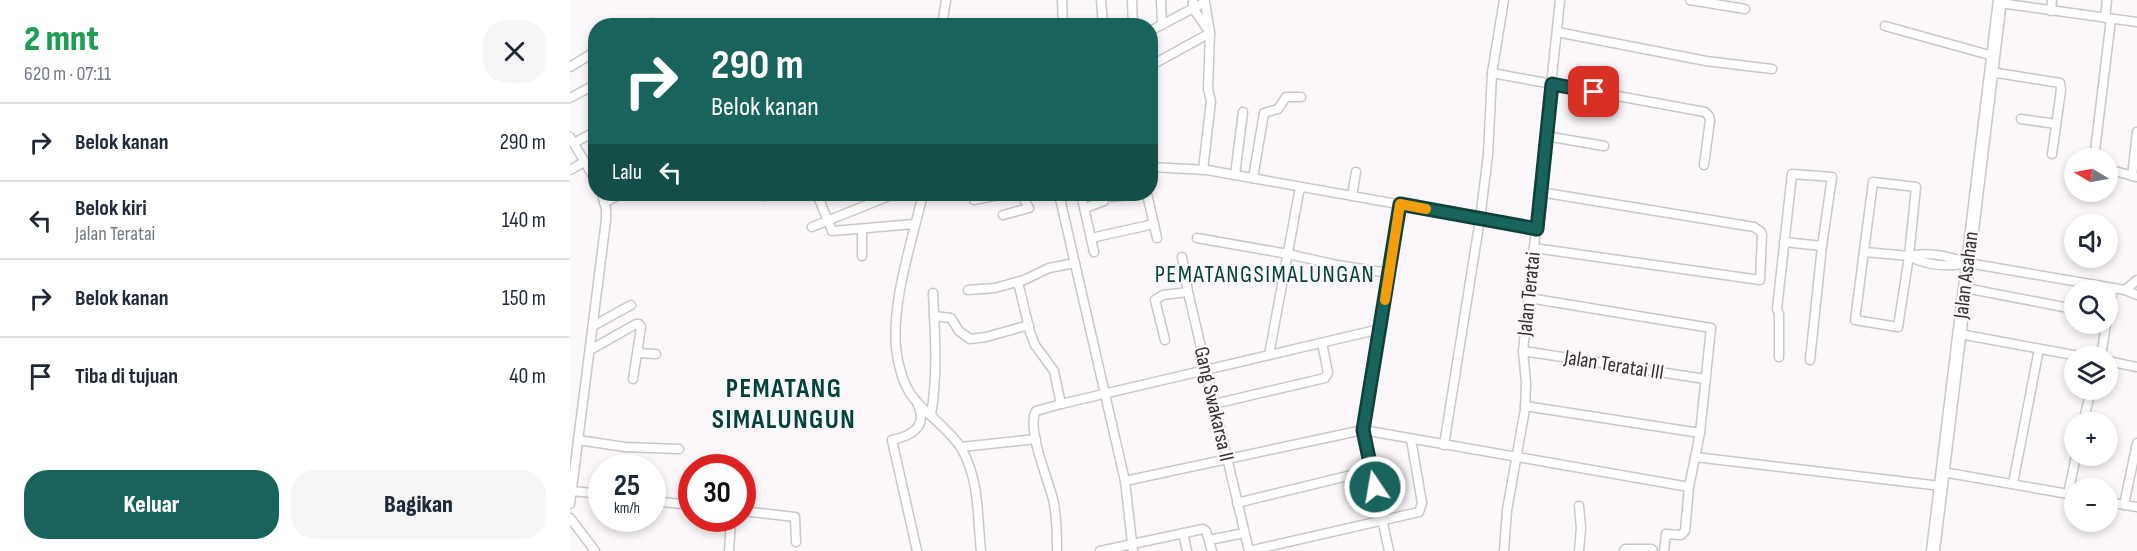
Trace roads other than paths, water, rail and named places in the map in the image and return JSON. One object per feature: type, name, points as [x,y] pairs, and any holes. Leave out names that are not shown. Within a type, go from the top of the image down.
[{"type":"main road","name":"Jalan Asahan","points":[[1933,551],[2000,2]]},
{"type":"main road","points":[[1626,551],[1651,551]]},
{"type":"street","points":[[943,18],[946,0]]},
{"type":"street","points":[[1062,0],[1063,18]]},
{"type":"street","points":[[1101,0],[1102,18]]},
{"type":"street","points":[[1132,0],[1133,18]]},
{"type":"street","points":[[1161,0],[1162,25]]},
{"type":"street","points":[[1444,445],[1480,219],[1488,155],[1492,73],[1504,0]]},
{"type":"street","name":"Jalan Teratai","points":[[1504,551],[1507,510],[1525,406],[1523,351],[1560,0]]},
{"type":"street","points":[[1690,0],[1745,9]]},
{"type":"street","points":[[2051,10],[2052,0]]},
{"type":"street","points":[[2095,148],[2108,19],[2107,0]]},
{"type":"street","points":[[1158,27],[1193,4],[1205,2],[1210,33],[1208,89],[1211,101],[1203,170]]},
{"type":"street","points":[[2000,2],[2137,22]]},
{"type":"street","points":[[1193,4],[1210,33]]},
{"type":"street","points":[[1885,26],[1993,56]]},
{"type":"street","points":[[1557,32],[1706,62],[1772,69]]},
{"type":"street","points":[[1158,62],[1210,33]]},
{"type":"street","points":[[570,67],[588,56]]},
{"type":"street","points":[[1991,72],[2060,83],[2052,154]]},
{"type":"street","points":[[1492,73],[1705,112],[1710,120],[1704,165]]},
{"type":"street","points":[[570,98],[588,88]]},
{"type":"street","points":[[1253,178],[1263,115],[1265,112],[1278,109],[1286,97],[1301,97]]},
{"type":"street","points":[[1235,176],[1243,112]]},
{"type":"street","points":[[2021,119],[2056,124]]},
{"type":"street","points":[[2118,172],[2135,176],[2137,132]]},
{"type":"street","points":[[588,134],[571,139],[588,167]]},
{"type":"street","points":[[1546,136],[1604,146]]},
{"type":"street","points":[[570,170],[586,164]]},
{"type":"street","points":[[1158,167],[1203,170],[1253,178],[1537,229]]},
{"type":"street","points":[[1352,196],[1356,172]]},
{"type":"street","points":[[1779,357],[1777,309],[1792,174],[1832,177],[1810,360]]},
{"type":"street","points":[[1873,182],[1916,188],[1909,256],[1898,327],[1855,320],[1873,182]]},
{"type":"street","points":[[1269,355],[1300,187]]},
{"type":"street","points":[[1534,248],[1760,280],[1762,235],[1754,227],[1540,192]]},
{"type":"street","points":[[570,504],[606,219],[603,201]]},
{"type":"street","points":[[820,201],[832,231],[914,224]]},
{"type":"street","points":[[812,227],[876,201]]},
{"type":"street","points":[[917,551],[892,440],[910,435],[921,417],[898,363],[895,332],[896,314],[921,201]]},
{"type":"street","points":[[1003,215],[1029,208],[1025,201]]},
{"type":"street","points":[[1061,201],[1125,481],[1133,547]]},
{"type":"street","points":[[1082,201],[1094,252]]},
{"type":"street","points":[[1084,208],[1104,201]]},
{"type":"street","points":[[1149,201],[1157,238]]},
{"type":"street","points":[[1389,551],[1363,430],[1400,204]]},
{"type":"street","points":[[1091,238],[1154,224]]},
{"type":"street","points":[[862,230],[862,256]]},
{"type":"street","points":[[1197,238],[1389,273]]},
{"type":"street","points":[[1784,242],[1822,246]]},
{"type":"street","points":[[1865,252],[1909,256],[1919,262],[1951,266],[1968,263],[2067,280]]},
{"type":"street","name":"Gang Swakarsa II","points":[[1182,256],[1188,292],[1249,551]]},
{"type":"street","points":[[968,290],[995,288],[1018,282],[1049,268],[1075,263]]},
{"type":"street","points":[[2125,290],[2137,280]]},
{"type":"street","points":[[1018,282],[1035,345],[1054,371],[1060,404]]},
{"type":"street","points":[[1965,288],[2064,307]]},
{"type":"street","points":[[2118,289],[2137,295]]},
{"type":"street","points":[[1165,340],[1155,300],[1162,295],[1188,292]]},
{"type":"street","points":[[931,415],[935,391],[936,358],[933,293]]},
{"type":"street","points":[[1529,298],[1711,328],[1700,433],[1689,487],[1684,534],[1666,534],[1664,551]]},
{"type":"street","points":[[593,326],[631,305]]},
{"type":"street","points":[[934,316],[951,318],[959,331],[970,339],[1029,326]]},
{"type":"street","points":[[590,350],[638,324],[641,327],[633,379]]},
{"type":"street","points":[[1058,551],[1053,499],[1036,439],[1034,414],[1036,411],[1380,329]]},
{"type":"street","points":[[1960,334],[2064,353]]},
{"type":"street","points":[[1214,404],[1325,378],[1328,373],[1323,343]]},
{"type":"street","points":[[2013,483],[2039,349]]},
{"type":"street","name":"Jalan Teratai III","points":[[1523,351],[1706,379]]},
{"type":"street","points":[[638,353],[656,354]]},
{"type":"street","points":[[2118,363],[2137,367]]},
{"type":"street","points":[[916,402],[961,447],[975,480],[981,551]]},
{"type":"street","points":[[1525,406],[1700,433]]},
{"type":"street","points":[[1125,481],[1363,430],[1689,487]]},
{"type":"street","points":[[961,447],[1036,439]]},
{"type":"street","points":[[1249,551],[1421,511],[1422,503],[1411,439]]},
{"type":"street","points":[[578,440],[625,447],[679,449]]},
{"type":"street","points":[[2124,505],[2137,443]]},
{"type":"street","points":[[1695,458],[1941,486]]},
{"type":"street","points":[[1237,503],[1372,470]]},
{"type":"street","points":[[1943,472],[2064,494]]},
{"type":"street","points":[[572,491],[588,493]]},
{"type":"street","points":[[2118,504],[2137,507]]},
{"type":"street","points":[[1579,506],[1581,528],[1579,551]]},
{"type":"street","points":[[756,513],[795,517],[796,542]]},
{"type":"street","points":[[570,518],[595,551]]},
{"type":"street","points":[[1100,551],[1133,547],[1205,529],[1212,551]]},
{"type":"street","points":[[729,551],[730,532]]},
{"type":"street","points":[[1209,540],[1244,533]]},
{"type":"street","points":[[1183,534],[1187,551]]},
{"type":"district","name":"PEMATANGSIMALUNGAN","points":[[1265,274]]},
{"type":"district","name":"PEMATANG SIMALUNGUN","points":[[784,404]]}]
